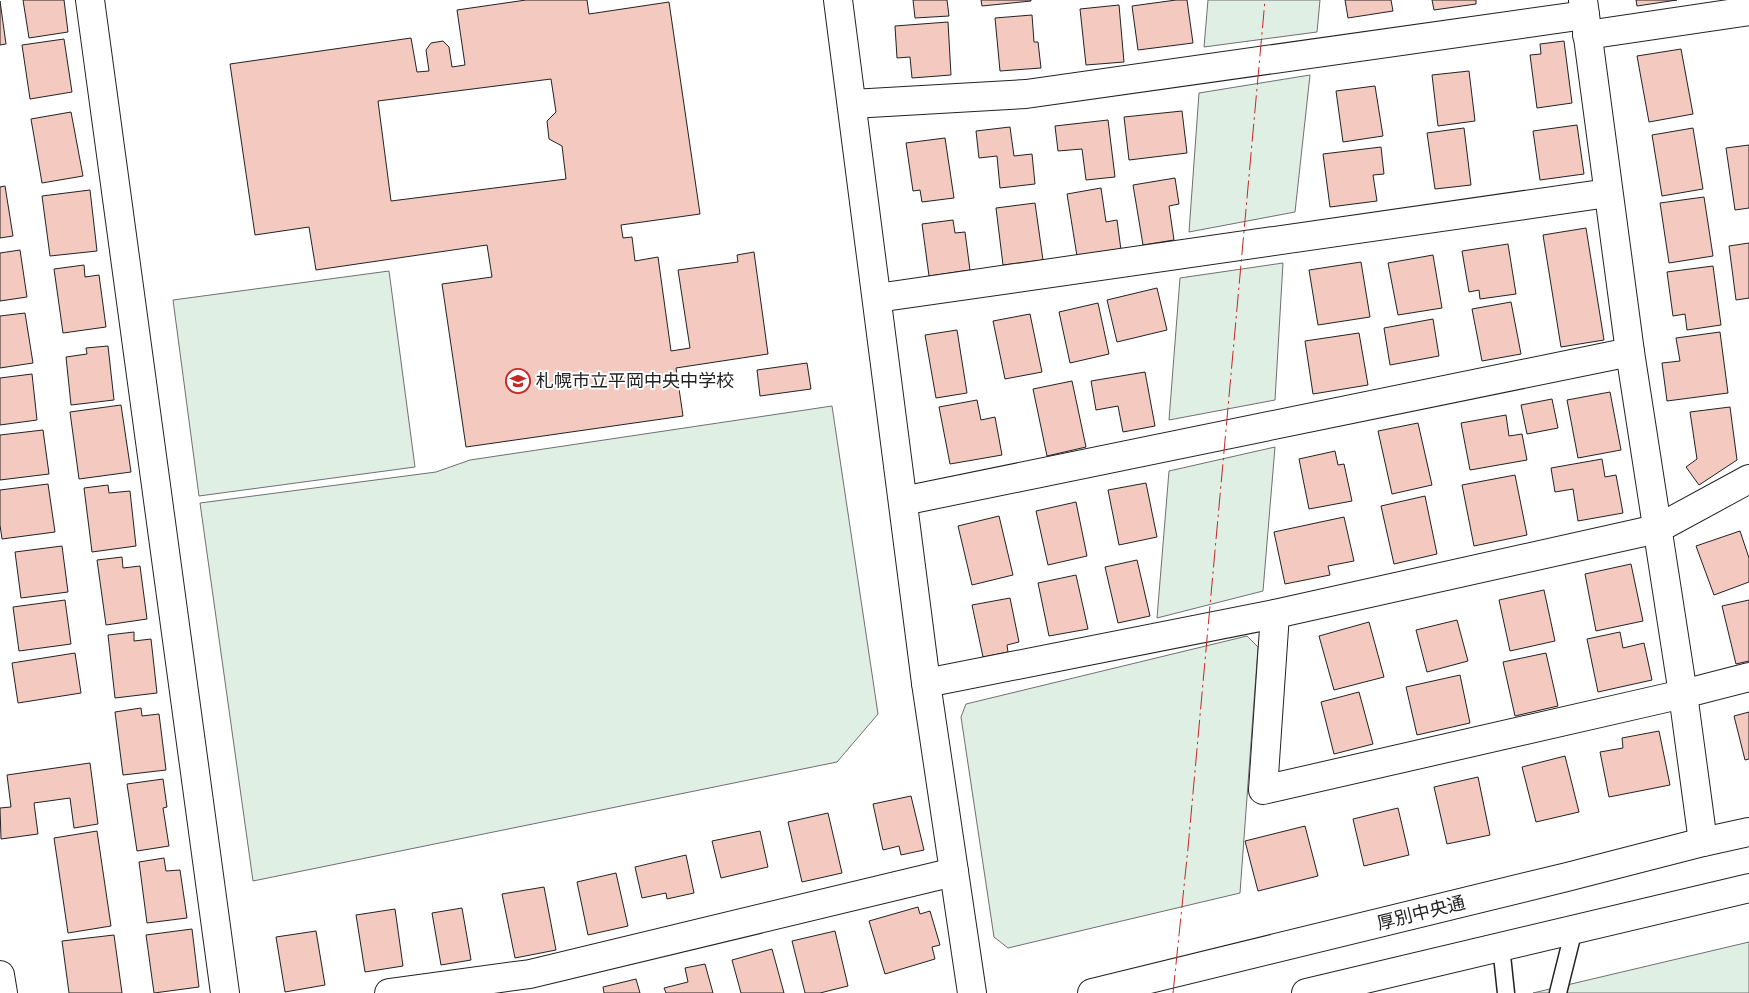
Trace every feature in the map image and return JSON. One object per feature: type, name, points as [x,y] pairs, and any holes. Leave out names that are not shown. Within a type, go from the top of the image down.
[{"type":"street","points":[[90,0],[225,993]]},
{"type":"street","points":[[838,0],[926,683],[972,993]]},
{"type":"street","points":[[852,104],[1026,94],[1585,17],[1749,11]]},
{"type":"street","points":[[1585,17],[1630,352],[1683,694],[1703,842]]},
{"type":"street","points":[[877,298],[1608,192]]},
{"type":"street","points":[[903,501],[1630,352]]},
{"type":"street","points":[[926,683],[1275,614],[1657,529],[1749,479]]},
{"type":"street","points":[[1275,614],[1263,790],[1683,694],[1749,677]]},
{"type":"street","name":"厚別中央通","points":[[1092,993],[1749,832]]},
{"type":"street","points":[[389,993],[530,974],[954,872]]},
{"type":"street","points":[[1306,993],[1749,888]]},
{"type":"street","points":[[0,975],[2,993]]},
{"type":"lane","points":[[1558,993],[1574,929]]},
{"type":"lane","points":[[1501,946],[1506,993]]},
{"type":"green space","points":[[1208,0],[1320,0],[1317,32],[1204,47]]},
{"type":"green space","points":[[1310,75],[1295,212],[1189,232],[1199,93]]},
{"type":"green space","points":[[1283,263],[1275,400],[1169,420],[1180,278]]},
{"type":"green space","points":[[389,271],[415,467],[199,496],[173,300]]},
{"type":"green space","points":[[832,406],[878,714],[837,762],[253,881],[200,503],[436,472],[470,460]]},
{"type":"green space","points":[[1275,447],[1263,591],[1157,618],[1169,471]]},
{"type":"green space","points":[[1247,636],[1258,647],[1240,893],[1008,948],[994,937],[961,717],[966,704]]},
{"type":"green space","points":[[1749,942],[1749,993],[1533,993]]},
{"type":"building","points":[[23,0],[64,0],[68,32],[29,38]]},
{"type":"building","points":[[526,0],[587,0],[589,14],[669,2],[700,214],[621,225],[623,238],[632,237],[635,261],[658,257],[671,351],[690,348],[678,270],[738,262],[737,255],[754,252],[768,354],[676,368],[683,416],[466,447],[442,284],[492,277],[487,245],[316,270],[309,227],[255,235],[230,64],[411,38],[417,72],[429,71],[426,50],[431,43],[443,41],[449,47],[452,67],[465,65],[457,10]],"holes":[[[551,79],[556,112],[547,121],[549,139],[562,146],[566,179],[391,201],[378,101]]]},
{"type":"building","points":[[913,0],[947,0],[949,16],[915,18]]},
{"type":"building","points":[[981,0],[1031,0],[1031,1],[982,6]]},
{"type":"building","points":[[1187,0],[1193,43],[1138,50],[1132,6]]},
{"type":"building","points":[[1345,0],[1391,0],[1393,11],[1348,18]]},
{"type":"building","points":[[1432,0],[1476,0],[1476,4],[1434,10]]},
{"type":"building","points":[[1636,0],[1677,0],[1637,6]]},
{"type":"building","points":[[0,1],[6,44],[0,45]]},
{"type":"building","points":[[1119,5],[1124,62],[1086,65],[1080,9]]},
{"type":"building","points":[[1032,15],[1034,42],[1038,42],[1041,68],[1000,71],[995,18]]},
{"type":"building","points":[[948,22],[951,75],[912,78],[910,57],[897,58],[895,26]]},
{"type":"building","points":[[64,39],[72,92],[30,99],[22,45]]},
{"type":"building","points":[[1564,41],[1572,103],[1537,108],[1530,55],[1541,54],[1540,44]]},
{"type":"building","points":[[1681,49],[1693,114],[1649,122],[1637,56]]},
{"type":"building","points":[[1469,71],[1475,121],[1438,126],[1432,75]]},
{"type":"building","points":[[1375,86],[1383,136],[1343,142],[1336,91]]},
{"type":"building","points":[[1182,111],[1187,153],[1129,160],[1124,117]]},
{"type":"building","points":[[71,112],[83,176],[42,183],[31,119]]},
{"type":"building","points":[[1108,120],[1115,177],[1086,180],[1082,149],[1058,151],[1055,126]]},
{"type":"building","points":[[1577,125],[1584,174],[1540,180],[1533,131]]},
{"type":"building","points":[[1010,127],[1014,156],[1032,154],[1035,184],[1000,188],[997,156],[979,158],[976,131]]},
{"type":"building","points":[[1464,128],[1471,185],[1435,189],[1427,133]]},
{"type":"building","points":[[1693,128],[1703,189],[1662,196],[1652,135]]},
{"type":"building","points":[[945,138],[954,198],[922,202],[920,190],[913,191],[906,143]]},
{"type":"building","points":[[1749,145],[1749,208],[1735,210],[1726,148]]},
{"type":"building","points":[[1381,147],[1384,174],[1373,175],[1377,201],[1330,207],[1323,154]]},
{"type":"building","points":[[1175,178],[1179,204],[1169,206],[1174,240],[1143,245],[1133,185]]},
{"type":"building","points":[[5,186],[13,236],[0,238],[0,187]]},
{"type":"building","points":[[1101,188],[1106,222],[1117,220],[1121,250],[1077,256],[1067,194]]},
{"type":"building","points":[[90,190],[97,251],[50,256],[42,196]]},
{"type":"building","points":[[1704,197],[1713,256],[1669,263],[1660,203]]},
{"type":"building","points":[[1035,203],[1043,260],[1003,265],[996,208]]},
{"type":"building","points":[[953,220],[955,233],[965,232],[970,270],[929,276],[922,224]]},
{"type":"building","points":[[1586,228],[1604,340],[1561,347],[1543,235]]},
{"type":"building","points":[[1749,243],[1749,298],[1736,300],[1729,246]]},
{"type":"building","points":[[1508,244],[1516,294],[1480,299],[1479,290],[1469,292],[1462,251]]},
{"type":"building","points":[[20,250],[27,297],[0,301],[0,253]]},
{"type":"building","points":[[1433,255],[1442,308],[1398,315],[1388,263]]},
{"type":"building","points":[[1361,262],[1370,317],[1318,325],[1309,270]]},
{"type":"building","points":[[84,265],[85,277],[99,275],[106,327],[63,333],[54,269]]},
{"type":"building","points":[[1713,266],[1721,325],[1687,330],[1685,314],[1673,316],[1667,272]]},
{"type":"building","points":[[1157,288],[1167,330],[1117,342],[1107,300]]},
{"type":"building","points":[[1511,302],[1521,354],[1482,361],[1472,309]]},
{"type":"building","points":[[1098,303],[1109,354],[1070,363],[1059,312]]},
{"type":"building","points":[[25,313],[33,363],[0,368],[0,316]]},
{"type":"building","points":[[1030,314],[1042,372],[1005,379],[993,321]]},
{"type":"building","points":[[1433,319],[1439,356],[1390,365],[1384,328]]},
{"type":"building","points":[[957,330],[967,393],[936,398],[925,335]]},
{"type":"building","points":[[1720,332],[1728,393],[1667,401],[1662,363],[1680,361],[1676,338]]},
{"type":"building","points":[[1359,333],[1368,385],[1313,394],[1305,341]]},
{"type":"building","points":[[108,346],[114,400],[71,405],[66,357],[87,354],[86,348]]},
{"type":"building","points":[[807,363],[811,389],[760,396],[757,370]]},
{"type":"building","points":[[1145,372],[1155,426],[1123,432],[1118,406],[1096,410],[1091,381]]},
{"type":"building","points":[[32,374],[37,420],[0,425],[0,378]]},
{"type":"building","points":[[1072,381],[1086,447],[1047,456],[1033,389]]},
{"type":"building","points":[[1610,392],[1621,450],[1578,458],[1567,400]]},
{"type":"building","points":[[1552,399],[1558,428],[1527,434],[1521,405]]},
{"type":"building","points":[[977,400],[981,420],[995,417],[1002,455],[950,464],[939,407]]},
{"type":"building","points":[[121,405],[131,472],[79,479],[70,412]]},
{"type":"building","points":[[1730,407],[1737,460],[1699,485],[1686,467],[1697,459],[1690,412]]},
{"type":"building","points":[[1506,415],[1509,436],[1522,434],[1527,460],[1470,470],[1461,423]]},
{"type":"building","points":[[1418,423],[1432,485],[1392,494],[1378,431]]},
{"type":"building","points":[[43,430],[49,474],[0,480],[0,435]]},
{"type":"building","points":[[1335,451],[1338,465],[1344,464],[1352,501],[1309,509],[1299,459]]},
{"type":"building","points":[[1602,459],[1605,477],[1616,475],[1623,513],[1578,521],[1573,489],[1555,492],[1551,468]]},
{"type":"building","points":[[1515,475],[1527,535],[1474,546],[1462,485]]},
{"type":"building","points":[[1146,483],[1157,537],[1119,545],[1108,490]]},
{"type":"building","points":[[48,484],[55,532],[2,539],[0,490]]},
{"type":"building","points":[[108,485],[109,493],[130,491],[136,546],[92,552],[84,488]]},
{"type":"building","points":[[1425,496],[1437,554],[1394,564],[1381,506]]},
{"type":"building","points":[[1076,502],[1087,556],[1048,565],[1036,511]]},
{"type":"building","points":[[999,516],[1013,575],[972,585],[958,526]]},
{"type":"building","points":[[1344,517],[1354,561],[1328,566],[1330,575],[1285,584],[1274,532]]},
{"type":"building","points":[[1740,531],[1749,558],[1749,582],[1714,595],[1696,546]]},
{"type":"building","points":[[62,546],[68,592],[21,598],[15,552]]},
{"type":"building","points":[[122,557],[123,568],[140,566],[147,619],[106,625],[97,560]]},
{"type":"building","points":[[1137,560],[1150,616],[1118,623],[1105,567]]},
{"type":"building","points":[[1631,564],[1643,621],[1596,631],[1585,574]]},
{"type":"building","points":[[1076,575],[1088,629],[1049,636],[1038,583]]},
{"type":"building","points":[[1544,590],[1555,641],[1510,651],[1499,600]]},
{"type":"building","points":[[1010,598],[1019,642],[1007,645],[1008,652],[983,657],[972,605]]},
{"type":"building","points":[[65,600],[71,644],[19,651],[13,607]]},
{"type":"building","points":[[1749,600],[1749,661],[1736,664],[1722,606]]},
{"type":"building","points":[[1457,620],[1468,661],[1427,672],[1416,630]]},
{"type":"building","points":[[1369,622],[1384,677],[1334,690],[1319,636]]},
{"type":"building","points":[[134,632],[134,641],[151,639],[157,693],[115,698],[108,635]]},
{"type":"building","points":[[1620,632],[1623,648],[1644,643],[1652,680],[1598,692],[1587,639]]},
{"type":"building","points":[[75,653],[81,693],[18,703],[12,663]]},
{"type":"building","points":[[1546,653],[1558,706],[1515,716],[1503,662]]},
{"type":"building","points":[[1460,675],[1470,723],[1417,735],[1406,687]]},
{"type":"building","points":[[1359,692],[1373,744],[1334,754],[1321,702]]},
{"type":"building","points":[[141,708],[142,716],[159,714],[166,770],[123,775],[115,712]]},
{"type":"building","points":[[1749,712],[1749,759],[1745,760],[1734,716]]},
{"type":"building","points":[[1659,731],[1670,785],[1609,797],[1600,752],[1623,748],[1622,738]]},
{"type":"building","points":[[1565,756],[1579,812],[1536,822],[1522,767]]},
{"type":"building","points":[[90,763],[98,824],[74,828],[70,798],[34,803],[38,834],[1,839],[0,808],[11,807],[7,775]]},
{"type":"building","points":[[1478,777],[1490,835],[1447,844],[1434,787]]},
{"type":"building","points":[[163,779],[167,807],[163,808],[169,846],[137,851],[127,784]]},
{"type":"building","points":[[911,796],[924,850],[901,855],[899,846],[883,850],[873,804]]},
{"type":"building","points":[[1398,808],[1409,855],[1364,866],[1353,819]]},
{"type":"building","points":[[828,813],[842,873],[802,882],[788,822]]},
{"type":"building","points":[[1305,826],[1318,876],[1258,891],[1245,841]]},
{"type":"building","points":[[97,831],[111,926],[68,933],[54,838]]},
{"type":"building","points":[[760,831],[768,867],[721,878],[712,841]]},
{"type":"building","points":[[686,855],[694,893],[667,899],[666,893],[642,898],[635,867]]},
{"type":"building","points":[[164,858],[166,871],[180,870],[187,918],[147,923],[139,862]]},
{"type":"building","points":[[616,873],[628,926],[588,935],[577,882]]},
{"type":"building","points":[[544,887],[556,950],[515,958],[502,894]]},
{"type":"building","points":[[918,907],[920,914],[930,911],[940,945],[932,947],[935,959],[885,974],[869,921]]},
{"type":"building","points":[[462,908],[471,960],[441,965],[432,913]]},
{"type":"building","points":[[395,909],[403,966],[365,972],[356,915]]},
{"type":"building","points":[[192,929],[199,987],[154,993],[146,935]]},
{"type":"building","points":[[316,931],[325,985],[285,992],[276,937]]},
{"type":"building","points":[[835,931],[848,986],[820,993],[805,993],[792,941]]},
{"type":"building","points":[[114,935],[122,993],[69,993],[62,941]]},
{"type":"building","points":[[772,949],[784,993],[741,993],[732,960]]},
{"type":"building","points":[[705,964],[713,993],[666,993],[664,988],[688,982],[685,968]]},
{"type":"building","points":[[636,979],[640,993],[604,993],[603,987]]},
{"type":"power","points":[[1173,993],[1188,848],[1265,0]]},
{"type":"place","name":"札幌市立平岡中央中学校","points":[[518,381]]}]
